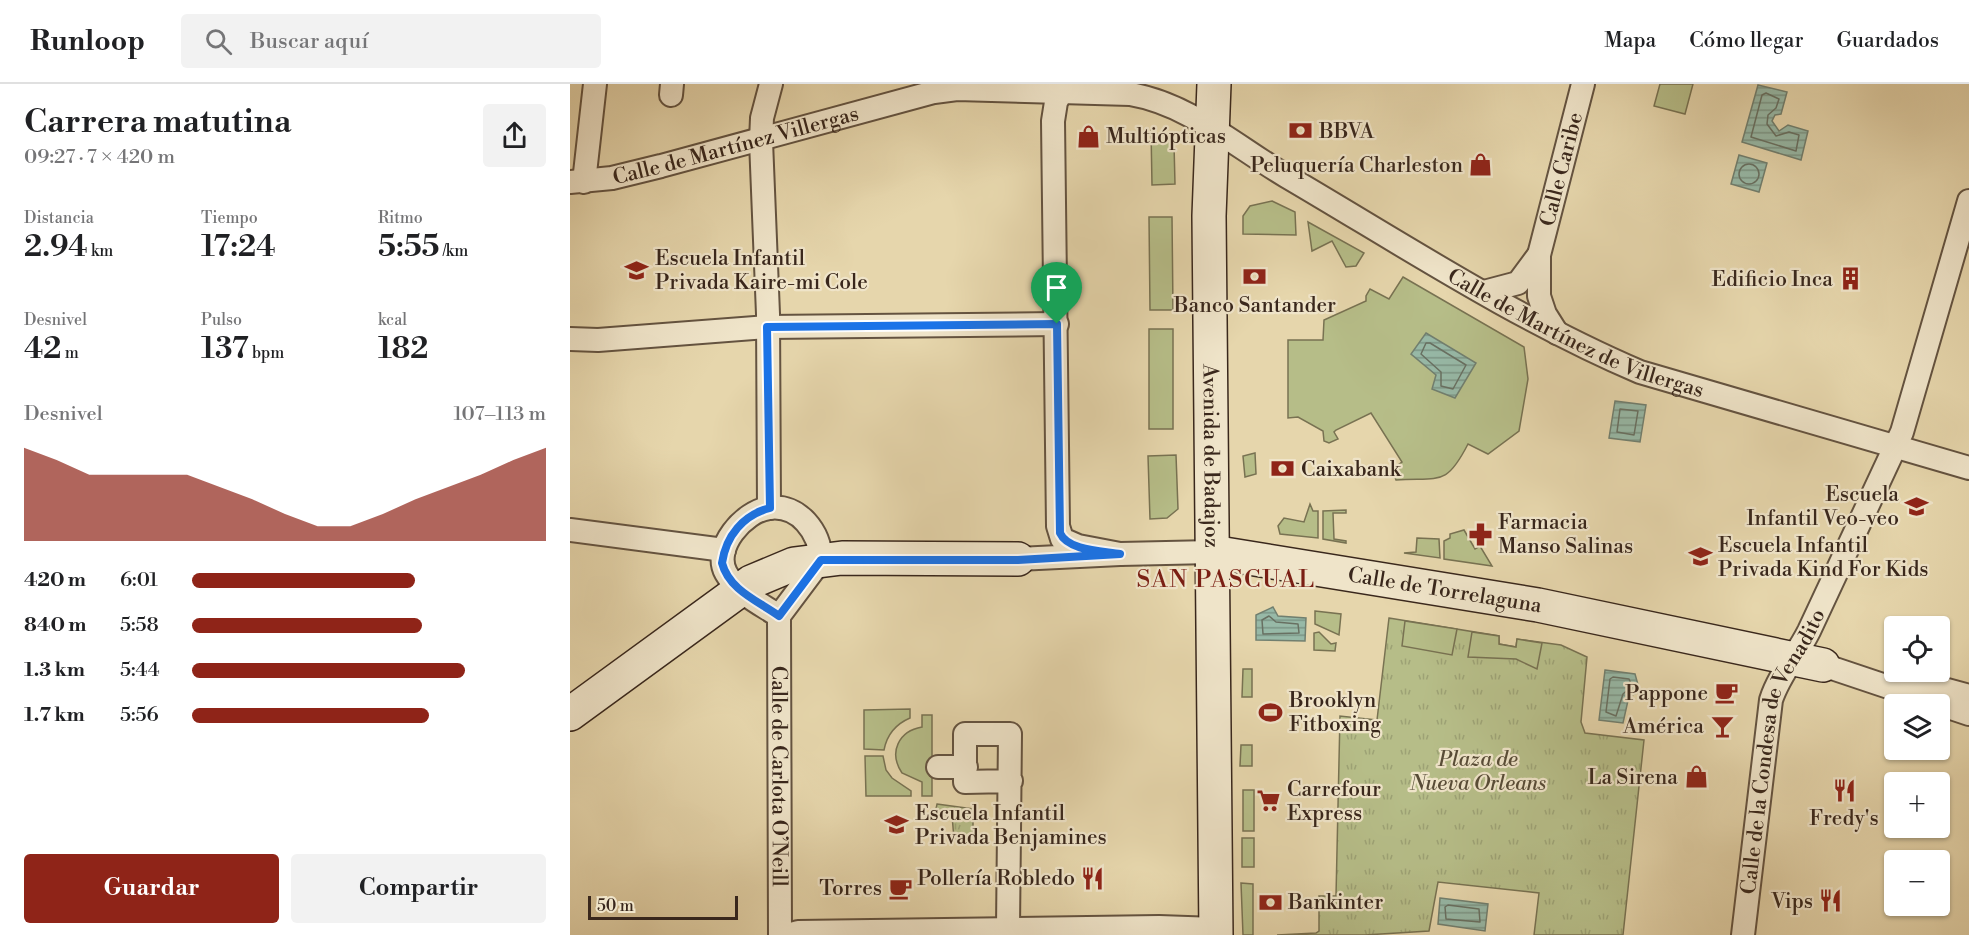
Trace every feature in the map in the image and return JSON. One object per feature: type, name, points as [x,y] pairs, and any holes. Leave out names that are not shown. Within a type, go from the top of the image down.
[{"type":"street","points":[[577,182],[595,84]]},
{"type":"street","points":[[770,508],[767,327],[760,141],[762,118],[771,84]]},
{"type":"street","points":[[876,107],[881,84]]},
{"type":"street","name":"Avenida de Badajoz","points":[[1214,84],[1209,216],[1216,932]]},
{"type":"street","name":"Calle Caribe","points":[[1557,333],[1545,314],[1539,296],[1539,255],[1584,84]]},
{"type":"street","name":"Calle de Martínez Villergas","points":[[577,182],[612,178],[760,141],[876,107],[957,87],[1148,97],[1177,107],[1213,128]]},
{"type":"street","points":[[1018,560],[1045,552],[1053,544],[1058,526],[1053,121],[1056,102],[1061,93]]},
{"type":"street","name":"Calle de Martínez de Villergas","points":[[1213,128],[1247,153],[1484,292],[1557,333],[1640,372],[1969,468]]},
{"type":"street","name":"Calle de la Condesa de Venadito","points":[[1743,935],[1771,700],[1777,682],[1809,662],[1895,448],[1911,407],[1969,201]]},
{"type":"street","name":"Calle Caribe","points":[[1484,292],[1518,283],[1539,255]]},
{"type":"street","points":[[570,339],[598,340],[767,327],[1057,324]]},
{"type":"street","points":[[770,508],[784,509],[808,524],[817,536],[821,560],[779,616],[745,594],[724,572],[724,550],[731,536],[741,523],[760,510],[770,508]]},
{"type":"street","points":[[1058,526],[1062,539],[1066,542],[1120,554]]},
{"type":"street","points":[[570,530],[724,550]]},
{"type":"street","name":"Calle de Torrelaguna","points":[[570,714],[745,594],[779,568],[821,560],[1018,560],[1212,552],[1538,605],[1809,662],[1908,694]]},
{"type":"street","name":"Calle de Carlota O’Neill","points":[[779,616],[780,935]]},
{"type":"street","name":"Calle de Torrelaguna","points":[[1809,662],[1852,665],[1969,697]]},
{"type":"street","points":[[1950,701],[1956,702],[1969,697]]},
{"type":"street","name":"Calle de Torrelaguna","points":[[1950,708],[1969,714]]},
{"type":"street","points":[[1008,928],[1011,781],[1010,734],[965,734],[965,782],[1011,781]]},
{"type":"street","points":[[938,761],[965,761]]},
{"type":"street","points":[[787,935],[798,932],[1008,928],[1216,932]]},
{"type":"green space","points":[[1660,84],[1693,84],[1685,114],[1654,106]]},
{"type":"green space","points":[[1151,130],[1174,144],[1175,184],[1152,185]]},
{"type":"green space","points":[[1272,201],[1295,212],[1296,235],[1243,234],[1243,216],[1250,206]]},
{"type":"green space","points":[[1149,217],[1172,217],[1173,310],[1150,310]]},
{"type":"green space","points":[[1308,222],[1364,253],[1356,266],[1346,267],[1332,241],[1312,251]]},
{"type":"green space","points":[[1403,277],[1524,347],[1528,379],[1519,431],[1488,454],[1468,444],[1454,467],[1440,477],[1432,479],[1396,480],[1392,469],[1402,462],[1371,413],[1336,430],[1334,432],[1338,439],[1329,443],[1324,441],[1323,431],[1298,417],[1288,418],[1288,340],[1323,340],[1324,320],[1366,301],[1370,289],[1389,299]]},
{"type":"green space","points":[[1149,329],[1173,329],[1173,429],[1149,429]]},
{"type":"green space","points":[[1255,453],[1256,474],[1245,477],[1243,456]]},
{"type":"green space","points":[[1176,455],[1178,509],[1167,518],[1150,519],[1148,456]]},
{"type":"green space","points":[[1310,504],[1313,511],[1318,511],[1318,538],[1280,534],[1278,526],[1284,518],[1304,522]]},
{"type":"green space","points":[[1346,510],[1346,513],[1333,513],[1334,539],[1346,541],[1346,543],[1323,539],[1323,511]]},
{"type":"green space","points":[[1464,530],[1475,549],[1480,546],[1492,566],[1444,559],[1444,541],[1450,538],[1450,534]]},
{"type":"green space","points":[[1417,538],[1439,539],[1440,558],[1404,553],[1416,552]]},
{"type":"green space","points":[[1315,611],[1341,614],[1339,635],[1315,624]]},
{"type":"green space","name":"Plaza de Nueva Orleans","points":[[1389,618],[1499,636],[1499,644],[1516,647],[1517,639],[1561,645],[1587,657],[1581,722],[1585,733],[1644,740],[1623,935],[1534,935],[1539,893],[1438,882],[1429,931],[1365,935],[1277,935],[1316,933],[1319,931],[1319,896],[1336,896],[1340,716],[1377,720]]},
{"type":"green space","points":[[1405,621],[1457,629],[1452,655],[1402,646]]},
{"type":"green space","points":[[1319,632],[1331,644],[1336,643],[1335,651],[1314,650],[1314,633]]},
{"type":"green space","points":[[1472,632],[1499,636],[1499,644],[1516,647],[1517,639],[1542,643],[1537,669],[1516,659],[1468,657]]},
{"type":"green space","points":[[1243,669],[1252,669],[1252,697],[1242,697]]},
{"type":"green space","points":[[910,709],[910,718],[893,730],[884,750],[864,749],[864,710]]},
{"type":"green space","points":[[922,715],[932,715],[932,796],[922,796],[922,782],[902,773],[896,758],[896,750],[902,738],[914,729],[922,727]]},
{"type":"green space","points":[[1241,745],[1252,745],[1252,766],[1240,766]]},
{"type":"green space","points":[[865,756],[883,756],[886,770],[892,778],[911,791],[911,796],[866,796]]},
{"type":"green space","points":[[1243,790],[1254,790],[1254,831],[1243,831]]},
{"type":"green space","points":[[937,804],[973,809],[973,839],[954,839],[952,815],[935,814]]},
{"type":"green space","points":[[1242,838],[1254,838],[1254,867],[1242,867]]},
{"type":"green space","points":[[1241,883],[1253,884],[1253,935],[1243,935]]},
{"type":"water","points":[[1758,85],[1787,92],[1781,114],[1775,115],[1772,121],[1779,131],[1788,125],[1808,131],[1801,160],[1742,142]]},
{"type":"water","points":[[1739,155],[1767,163],[1759,192],[1731,184]]},
{"type":"water","points":[[1426,333],[1476,363],[1455,398],[1432,389],[1436,375],[1411,354]]},
{"type":"water","points":[[1615,401],[1646,405],[1640,442],[1609,438]]},
{"type":"water","points":[[1273,607],[1278,616],[1306,618],[1305,641],[1256,640],[1256,615]]},
{"type":"water","points":[[1605,670],[1635,674],[1640,692],[1629,696],[1623,723],[1599,720]]},
{"type":"water","points":[[1440,898],[1488,904],[1485,931],[1438,924]]},
{"type":"place","name":"BBVA","points":[[1301,131]]},
{"type":"place","name":"Multiópticas","points":[[1088,136]]},
{"type":"place","name":"Peluquería Charleston","points":[[1481,165]]},
{"type":"place","name":"Escuela Infantil Privada Kaire-mi Cole","points":[[637,270]]},
{"type":"place","name":"Banco Santander","points":[[1255,277]]},
{"type":"place","name":"Edificio Inca","points":[[1851,279]]},
{"type":"place","name":"Caixabank","points":[[1283,469]]},
{"type":"place","name":"Escuela Infantil Veo-veo","points":[[1917,506]]},
{"type":"place","name":"Farmacia Manso Salinas","points":[[1480,534]]},
{"type":"place","name":"Escuela Infantil Privada Kind For Kids","points":[[1700,557]]},
{"type":"place","name":"Pappone","points":[[1726,693]]},
{"type":"place","name":"Brooklyn Fitboxing","points":[[1271,712]]},
{"type":"place","name":"América","points":[[1722,726]]},
{"type":"place","name":"La Sirena","points":[[1696,777]]},
{"type":"place","name":"Fredy's","points":[[1844,790]]},
{"type":"place","name":"Carrefour Express","points":[[1269,801]]},
{"type":"place","name":"Escuela Infantil Privada Benjamines","points":[[897,825]]},
{"type":"place","name":"Pollería Robledo","points":[[1093,878]]},
{"type":"place","name":"Torres","points":[[900,888]]},
{"type":"place","name":"Vips","points":[[1831,901]]},
{"type":"place","name":"Bankinter","points":[[1270,902]]},
{"type":"district","name":"SAN PASCUAL","points":[[1226,579]]},
{"type":"route","points":[[1057,324],[1058,526],[1062,539],[1066,542],[1120,554],[1018,560],[842,558],[821,560],[815,571],[779,616],[739,590],[724,572],[722,563],[724,550],[731,536],[741,523],[760,510],[770,508],[767,327],[1057,324]]}]
